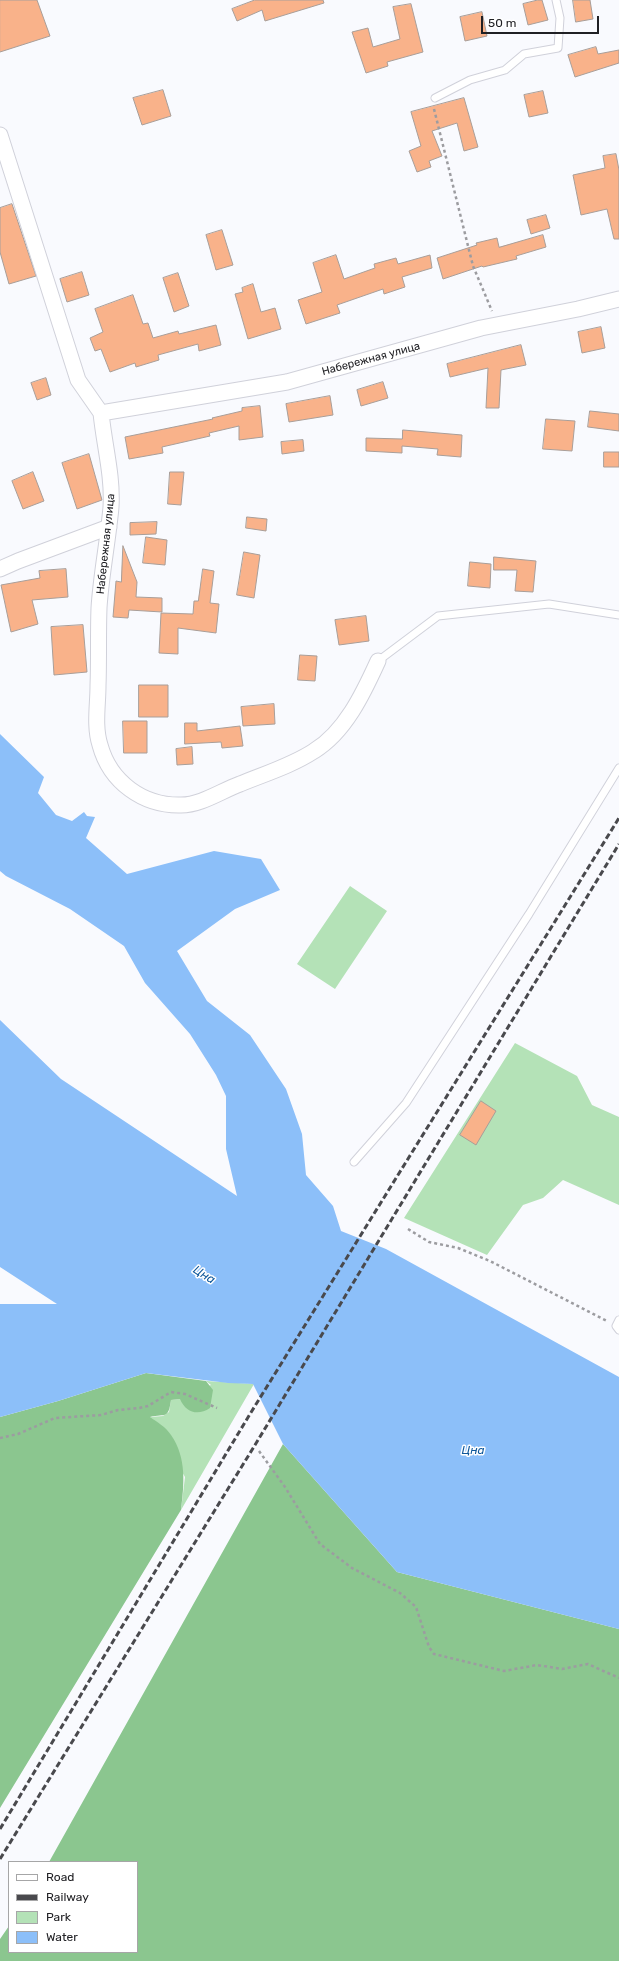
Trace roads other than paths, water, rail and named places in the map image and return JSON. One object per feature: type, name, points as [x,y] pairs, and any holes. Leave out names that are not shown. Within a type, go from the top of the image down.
[{"type":"street","points":[[0,135],[78,380],[101,413]]},
{"type":"street","name":"Набережная улица","points":[[378,661],[363,693],[340,728],[315,750],[297,760],[203,800],[182,805],[160,804],[145,799],[132,792],[122,782],[104,758],[99,744],[96,723],[99,608],[112,489],[101,413],[288,382],[498,325],[619,299]]},
{"type":"street","points":[[0,569],[24,558],[109,527]]},
{"type":"lane","points":[[435,98],[470,80],[505,70],[524,54],[558,48],[560,18],[556,0]]},
{"type":"lane","points":[[378,661],[438,616],[549,604],[619,615]]},
{"type":"lane","points":[[354,1162],[406,1102],[529,914],[619,768]]},
{"type":"water","name":"Цна","points":[[0,734],[44,777],[38,793],[56,815],[72,821],[84,812],[87,816],[95,817],[86,838],[127,874],[214,851],[261,859],[280,890],[235,909],[177,951],[207,1001],[250,1035],[286,1089],[302,1134],[306,1175],[333,1206],[341,1231],[386,1249],[619,1377],[619,1629],[397,1572],[283,1444],[253,1384],[228,1383],[146,1373],[58,1401],[0,1417],[0,1304],[57,1304],[0,1267],[0,1020],[61,1079],[237,1196],[226,1149],[226,1096],[216,1075],[190,1034],[145,983],[124,946],[70,909],[6,876],[0,871]]},
{"type":"railway","points":[[0,1829],[250,1414],[619,818]]},
{"type":"railway","points":[[0,1859],[255,1445],[619,844]]}]
